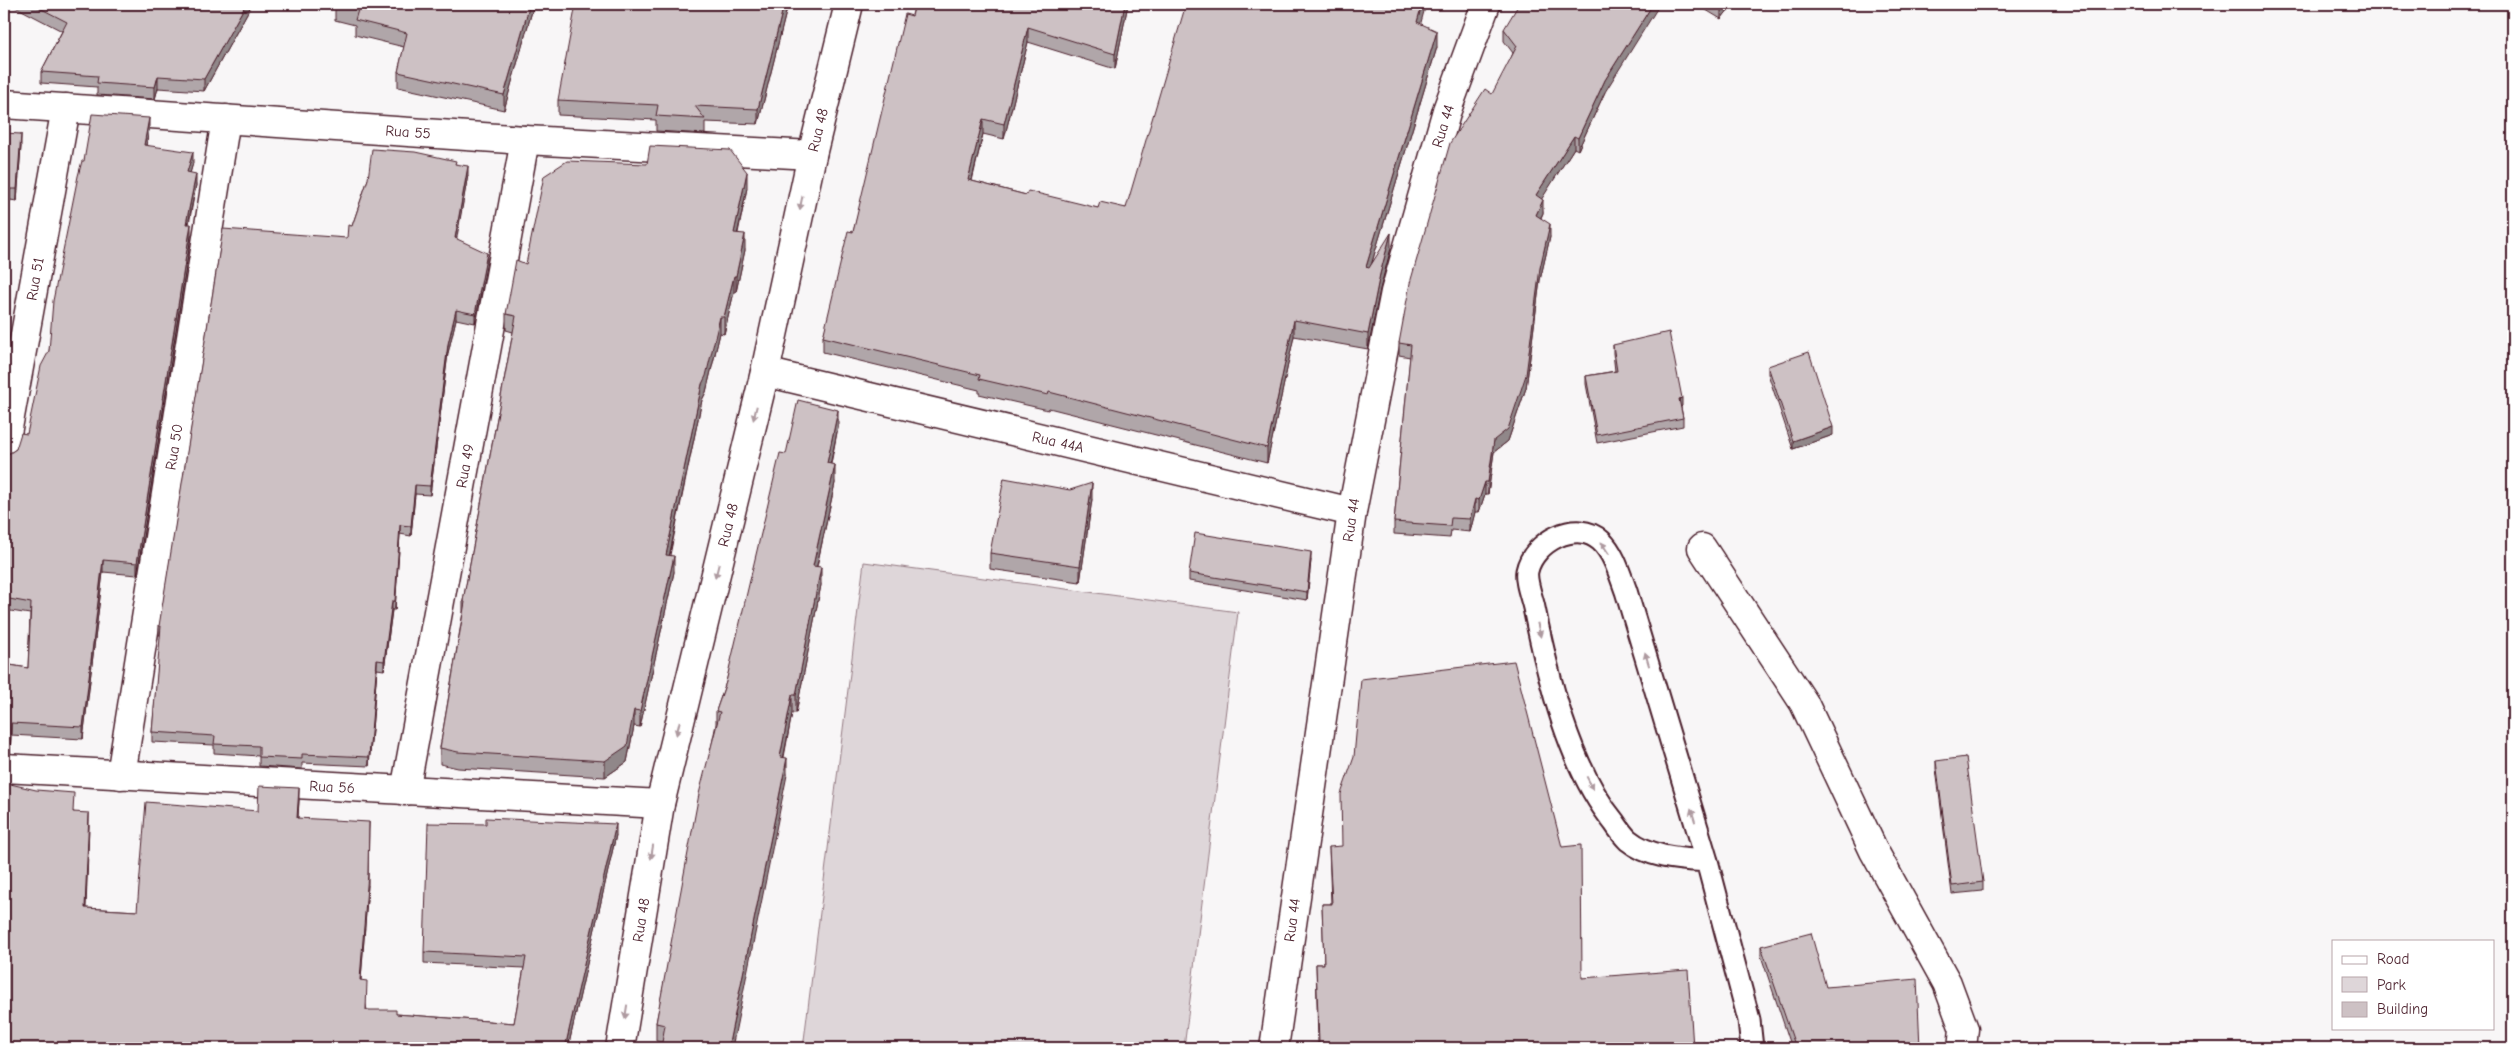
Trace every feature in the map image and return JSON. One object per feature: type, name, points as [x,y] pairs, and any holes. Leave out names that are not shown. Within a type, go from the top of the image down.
[{"type":"street","name":"Rua 48","points":[[620,1048],[660,804],[765,372],[812,155],[849,4]]},
{"type":"street","name":"Rua 44","points":[[1274,1048],[1352,512],[1395,292],[1447,110],[1486,4]]},
{"type":"street","name":"Rua 55","points":[[4,104],[525,140],[812,155]]},
{"type":"street","name":"Rua 51","points":[[4,450],[66,108]]},
{"type":"street","name":"Rua 50","points":[[121,775],[226,119]]},
{"type":"street","name":"Rua 49","points":[[405,791],[525,140]]},
{"type":"street","name":"Rua 44A","points":[[765,372],[1352,512]]},
{"type":"street","points":[[1702,548],[1804,703],[1874,851],[1947,983],[1964,1028],[1962,1048]]},
{"type":"street","name":"Rua 56","points":[[4,768],[660,804]]},
{"type":"lane","points":[[1707,862],[1661,857],[1629,840],[1603,808],[1571,747],[1539,632],[1526,572],[1535,552],[1554,537],[1580,532],[1601,540],[1614,560],[1629,601],[1707,862],[1749,1020],[1752,1048]]},
{"type":"green space","points":[[864,562],[1238,612],[1184,1048],[803,1048]]},
{"type":"building","points":[[32,4],[246,4],[204,79],[158,76],[155,87],[97,83],[98,76],[41,72],[67,22]]},
{"type":"building","points":[[335,4],[530,4],[504,95],[398,72],[407,33],[355,20],[358,10]]},
{"type":"building","points":[[576,4],[784,4],[758,109],[695,106],[705,119],[656,116],[658,105],[558,100]]},
{"type":"building","points":[[915,4],[1125,4],[1115,54],[1028,27],[1004,124],[983,119],[968,180],[1026,195],[1028,191],[1098,208],[1100,202],[1126,208],[1186,4],[1422,4],[1417,22],[1437,31],[1366,267],[1369,268],[1391,233],[1380,274],[1368,334],[1294,320],[1267,448],[1049,392],[1048,395],[979,379],[980,375],[823,337],[848,231],[853,232],[905,14],[912,16]]},
{"type":"building","points":[[1519,4],[1653,4],[1605,80],[1578,138],[1574,136],[1536,195],[1543,200],[1536,215],[1550,224],[1540,268],[1526,375],[1508,429],[1494,440],[1488,482],[1485,482],[1479,500],[1475,499],[1470,519],[1451,518],[1450,526],[1394,522],[1411,345],[1399,343],[1410,283],[1450,143],[1485,89],[1492,94],[1517,46],[1504,29]]},
{"type":"building","points":[[92,114],[149,118],[144,145],[193,152],[187,172],[196,174],[186,224],[191,224],[137,563],[103,560],[83,727],[11,723],[10,741],[4,742],[4,664],[28,668],[31,603],[4,598],[4,454],[16,449],[21,433],[27,434],[41,366],[49,351],[53,301],[78,176],[82,161],[84,161]]},
{"type":"building","points":[[4,133],[21,134],[17,189],[10,189],[4,221]]},
{"type":"building","points":[[650,146],[730,150],[747,172],[734,233],[745,234],[736,276],[734,276],[724,317],[720,317],[706,376],[702,384],[666,555],[674,556],[640,711],[634,710],[627,746],[605,761],[458,752],[440,748],[465,602],[463,601],[516,316],[506,314],[516,260],[526,264],[544,176],[567,161],[647,164]]},
{"type":"building","points":[[372,149],[415,152],[456,161],[455,164],[468,166],[455,238],[487,253],[475,314],[456,310],[448,344],[430,486],[415,485],[411,526],[400,525],[395,601],[392,601],[384,661],[377,660],[369,757],[302,754],[302,759],[259,757],[259,746],[214,744],[215,736],[152,732],[161,626],[159,626],[223,229],[347,238],[348,225],[352,226],[368,179]]},
{"type":"building","points":[[1669,332],[1682,398],[1679,399],[1683,418],[1597,435],[1586,376],[1617,371],[1613,345]]},
{"type":"building","points":[[1809,352],[1833,427],[1793,441],[1768,366]]},
{"type":"building","points":[[798,400],[838,410],[827,463],[835,465],[813,566],[821,567],[796,695],[792,695],[780,757],[787,758],[728,1048],[661,1048],[665,1025],[656,1023],[699,794],[720,712],[716,711],[726,682],[780,453],[786,454]]},
{"type":"building","points":[[1004,478],[1070,490],[1092,483],[1080,566],[990,553]]},
{"type":"building","points":[[1195,533],[1311,552],[1307,592],[1189,573]]},
{"type":"building","points":[[1514,661],[1562,847],[1581,845],[1582,978],[1688,970],[1693,1048],[1310,1048],[1309,1044],[1319,1043],[1316,964],[1324,964],[1322,904],[1332,904],[1329,847],[1342,846],[1341,794],[1354,757],[1361,679]]},
{"type":"building","points":[[1966,757],[1983,882],[1952,886],[1936,761]]},
{"type":"building","points":[[4,771],[7,772],[6,783],[36,790],[74,793],[73,812],[89,813],[85,908],[137,911],[146,802],[258,811],[259,786],[299,788],[297,818],[369,822],[368,873],[360,980],[367,981],[366,1010],[396,1010],[396,1014],[514,1023],[526,957],[424,952],[428,823],[486,824],[486,818],[616,824],[565,1048],[4,1048]]},
{"type":"building","points":[[1811,933],[1826,987],[1917,979],[1920,1048],[1796,1048],[1761,946]]}]
